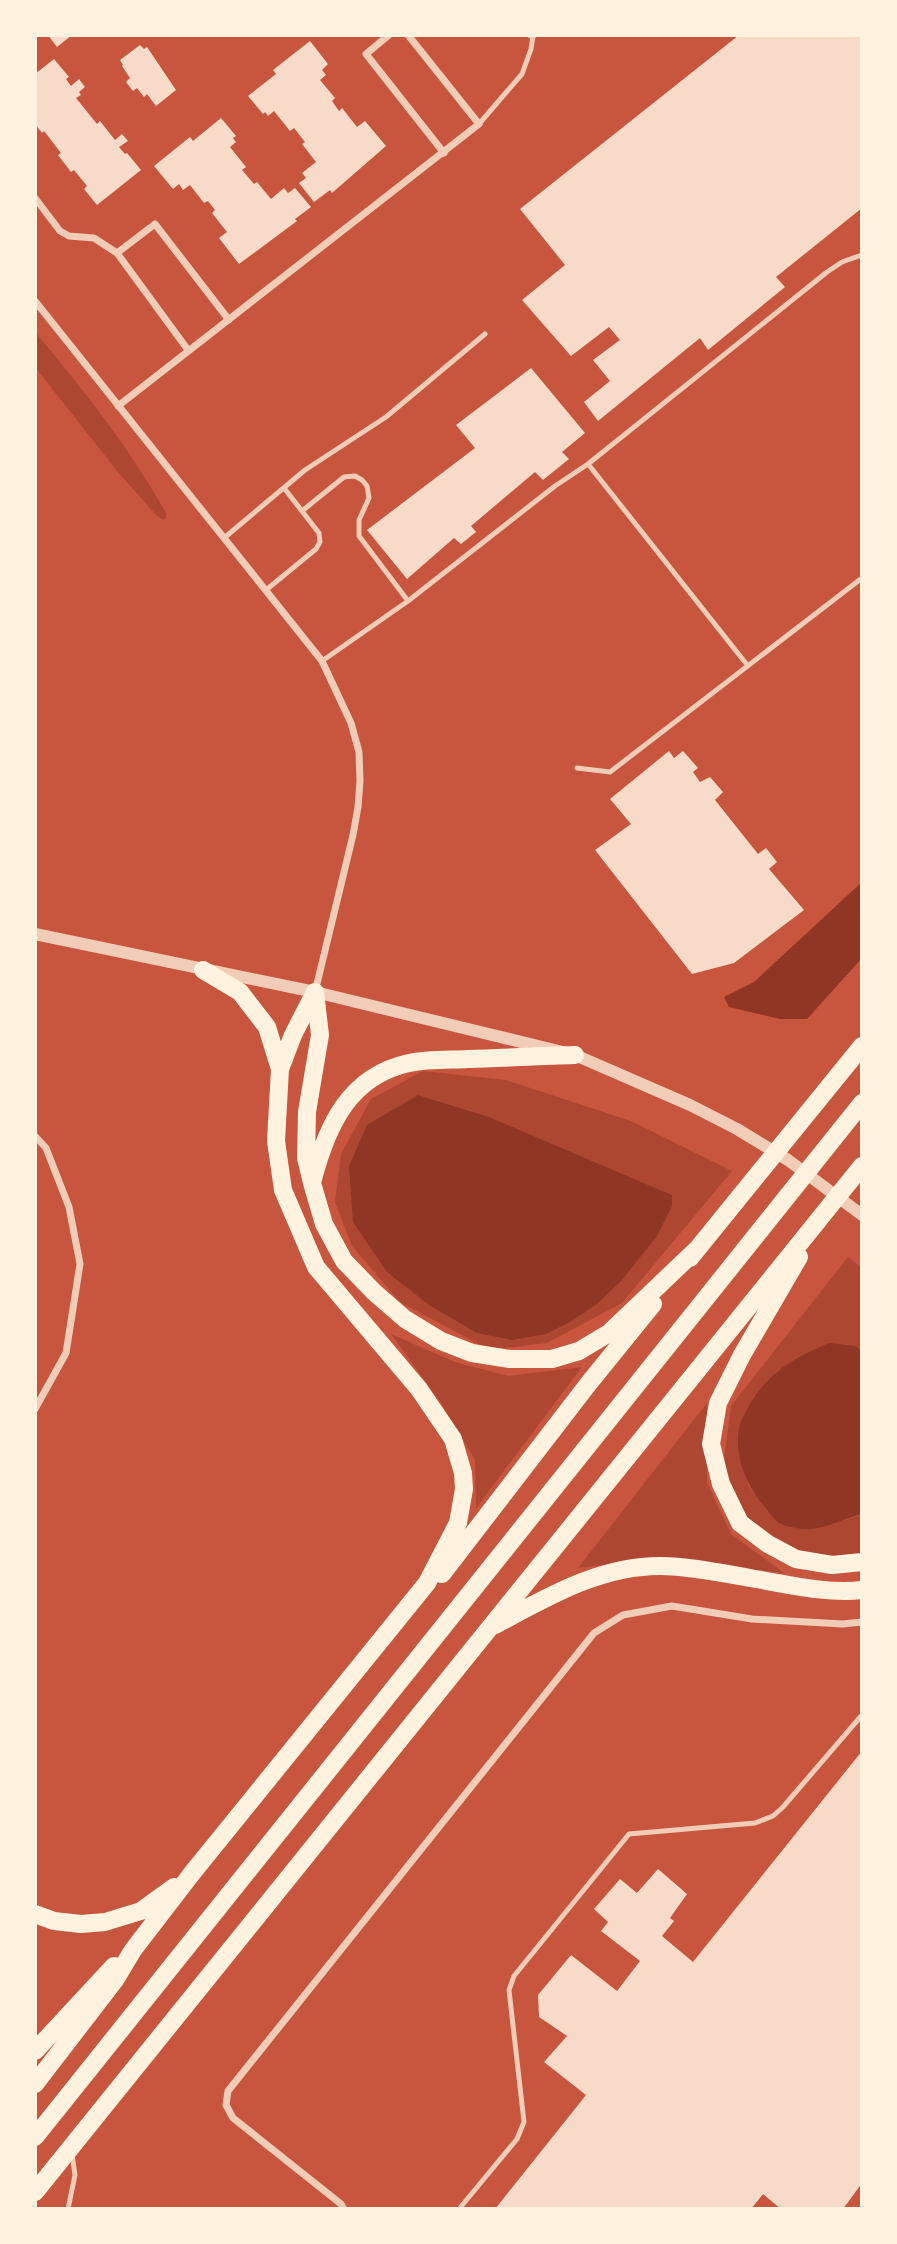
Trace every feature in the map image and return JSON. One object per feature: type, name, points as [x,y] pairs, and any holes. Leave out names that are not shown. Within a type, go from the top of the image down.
[{"type":"highway","points":[[35,2084],[115,1980],[132,1950],[193,1872],[427,1583],[458,1523],[462,1504],[463,1473],[453,1439],[419,1389],[316,1267],[283,1191],[276,1141],[279,1069],[267,1027],[240,992],[203,970]]},
{"type":"highway","points":[[279,1069],[315,992]]},
{"type":"highway","points":[[315,992],[320,1035],[312,1075],[306,1158],[312,1183],[324,1224],[344,1261],[404,1319],[441,1341],[472,1353],[510,1359],[552,1359],[579,1351],[608,1334],[696,1251]]},
{"type":"highway","points":[[427,1583],[440,1576],[589,1383],[862,1046]]},
{"type":"highway","points":[[312,1183],[326,1135],[336,1116],[354,1093],[393,1067],[412,1062],[575,1055]]},
{"type":"highway","points":[[35,2137],[862,1103]]},
{"type":"highway","points":[[35,2192],[862,1166]]},
{"type":"highway","points":[[834,1200],[742,1355],[718,1403],[711,1444],[721,1484],[740,1523],[768,1544],[796,1559],[832,1564],[862,1562]]},
{"type":"highway","points":[[489,1629],[575,1583],[603,1573],[633,1568],[686,1568],[833,1591],[862,1590]]},
{"type":"highway","points":[[35,1914],[54,1921],[81,1924],[105,1922],[141,1911],[193,1872]]},
{"type":"highway","points":[[35,2051],[132,1950]]},
{"type":"street","points":[[388,35],[366,54],[444,153]]},
{"type":"street","points":[[118,405],[479,124],[408,35]]},
{"type":"street","points":[[35,198],[60,231],[69,236],[94,238],[117,253],[188,350]]},
{"type":"street","points":[[117,253],[155,224],[229,320]]},
{"type":"street","points":[[35,301],[322,661],[351,723],[359,752],[358,807],[315,992]]},
{"type":"street","points":[[35,934],[315,992],[575,1055],[690,1105],[737,1129],[788,1160],[862,1215]]},
{"type":"street","points":[[35,1136],[46,1148],[69,1207],[80,1264],[66,1353],[35,1409]]},
{"type":"street","points":[[344,2209],[233,2118],[226,2105],[228,2091],[594,1633],[623,1615],[672,1606],[752,1619],[843,1624],[862,1622]]},
{"type":"lane","points":[[479,124],[522,74],[531,49],[532,35]]},
{"type":"lane","points":[[322,661],[408,601],[555,486],[588,464],[827,272],[842,262],[862,255]]},
{"type":"lane","points":[[224,538],[305,470],[386,417],[485,334]]},
{"type":"lane","points":[[588,464],[748,666]]},
{"type":"lane","points":[[302,511],[344,477],[355,476],[362,480],[370,492],[368,503],[359,520],[359,536],[408,601]]},
{"type":"lane","points":[[266,590],[318,546],[320,541],[319,533],[284,488]]},
{"type":"lane","points":[[577,768],[610,772],[862,578]]},
{"type":"lane","points":[[458,2209],[517,2139],[524,2122],[509,1990],[514,1976],[629,1835],[755,1823],[773,1816],[862,1715]]},
{"type":"lane","points":[[68,2209],[75,2175],[71,2146]]},
{"type":"shaded area","points":[[35,332],[121,442],[152,489],[166,513],[166,518],[163,520],[157,516],[118,472],[35,367]]},
{"type":"shaded area","points":[[862,882],[862,958],[807,1019],[780,1019],[729,1007],[724,997],[754,982]]},
{"type":"shaded area","points":[[423,1071],[506,1080],[631,1121],[732,1171],[622,1303],[547,1343],[490,1350],[400,1302],[352,1246],[335,1202],[341,1154],[371,1099]],"holes":[[[418,1095],[489,1117],[672,1195]]]},
{"type":"shaded area","points":[[418,1095],[489,1117],[672,1195],[672,1206],[657,1236],[622,1280],[597,1304],[546,1334],[512,1340],[477,1333],[429,1305],[387,1272],[353,1222],[349,1166],[367,1125]]},
{"type":"shaded area","points":[[848,1257],[862,1268],[862,1352],[856,1346],[778,1370],[743,1416],[748,1485],[778,1522],[832,1524],[862,1514],[862,1554],[845,1559],[792,1549],[748,1520],[723,1466],[731,1406]]},
{"type":"shaded area","points":[[391,1334],[455,1362],[508,1376],[582,1367],[476,1508],[475,1460],[441,1403]]},
{"type":"shaded area","points":[[829,1343],[856,1346],[862,1352],[862,1514],[820,1528],[795,1528],[778,1522],[760,1501],[746,1478],[739,1452],[740,1425],[753,1399],[770,1378],[790,1362]]},
{"type":"shaded area","points":[[707,1403],[707,1483],[731,1534],[784,1573],[656,1558],[578,1568]]},
{"type":"building","points":[[48,35],[72,35],[57,47]]},
{"type":"building","points":[[739,35],[862,35],[862,208],[776,277],[785,287],[708,350],[700,338],[598,421],[584,402],[610,381],[593,360],[620,340],[609,327],[571,356],[522,300],[565,265],[520,209]]},
{"type":"building","points":[[310,41],[328,64],[322,70],[326,75],[320,80],[335,98],[332,101],[339,111],[342,108],[357,127],[365,121],[386,146],[332,193],[330,190],[314,202],[299,183],[306,178],[302,173],[316,162],[302,144],[305,142],[294,128],[290,131],[274,111],[268,116],[265,112],[263,114],[248,96],[276,74],[273,70]]},
{"type":"building","points":[[140,45],[144,49],[147,47],[176,90],[156,106],[147,94],[144,97],[137,88],[133,91],[126,82],[130,78],[120,60]]},
{"type":"building","points":[[54,59],[69,77],[66,79],[71,86],[79,79],[85,87],[76,98],[97,124],[100,121],[115,140],[122,134],[128,141],[119,147],[141,170],[97,205],[84,189],[87,186],[74,170],[71,172],[58,155],[61,153],[35,124],[35,74]]},
{"type":"building","points":[[221,118],[236,136],[233,138],[236,142],[230,147],[246,167],[242,170],[254,184],[257,182],[271,199],[284,188],[288,193],[295,188],[311,207],[295,219],[297,221],[239,264],[219,238],[227,232],[212,213],[215,210],[208,201],[204,203],[190,185],[183,190],[179,184],[173,189],[154,166],[190,137],[193,141]]},
{"type":"building","points":[[531,368],[585,433],[562,452],[569,459],[543,480],[535,472],[471,526],[476,532],[461,544],[454,538],[407,579],[367,530],[475,448],[456,425]]},
{"type":"building","points":[[669,751],[674,758],[683,751],[698,768],[693,772],[700,782],[710,777],[723,792],[715,800],[758,854],[766,848],[777,862],[769,869],[804,910],[734,963],[692,974],[595,850],[631,824],[610,799]]},
{"type":"building","points":[[862,1751],[862,2183],[843,2209],[781,2209],[763,2194],[751,2209],[495,2209],[586,2095],[544,2062],[567,2036],[539,2017],[538,1995],[571,1955],[617,1991],[640,1961],[601,1931],[608,1922],[594,1909],[620,1879],[637,1893],[658,1869],[687,1894],[670,1918],[674,1921],[662,1936],[693,1962]]}]
